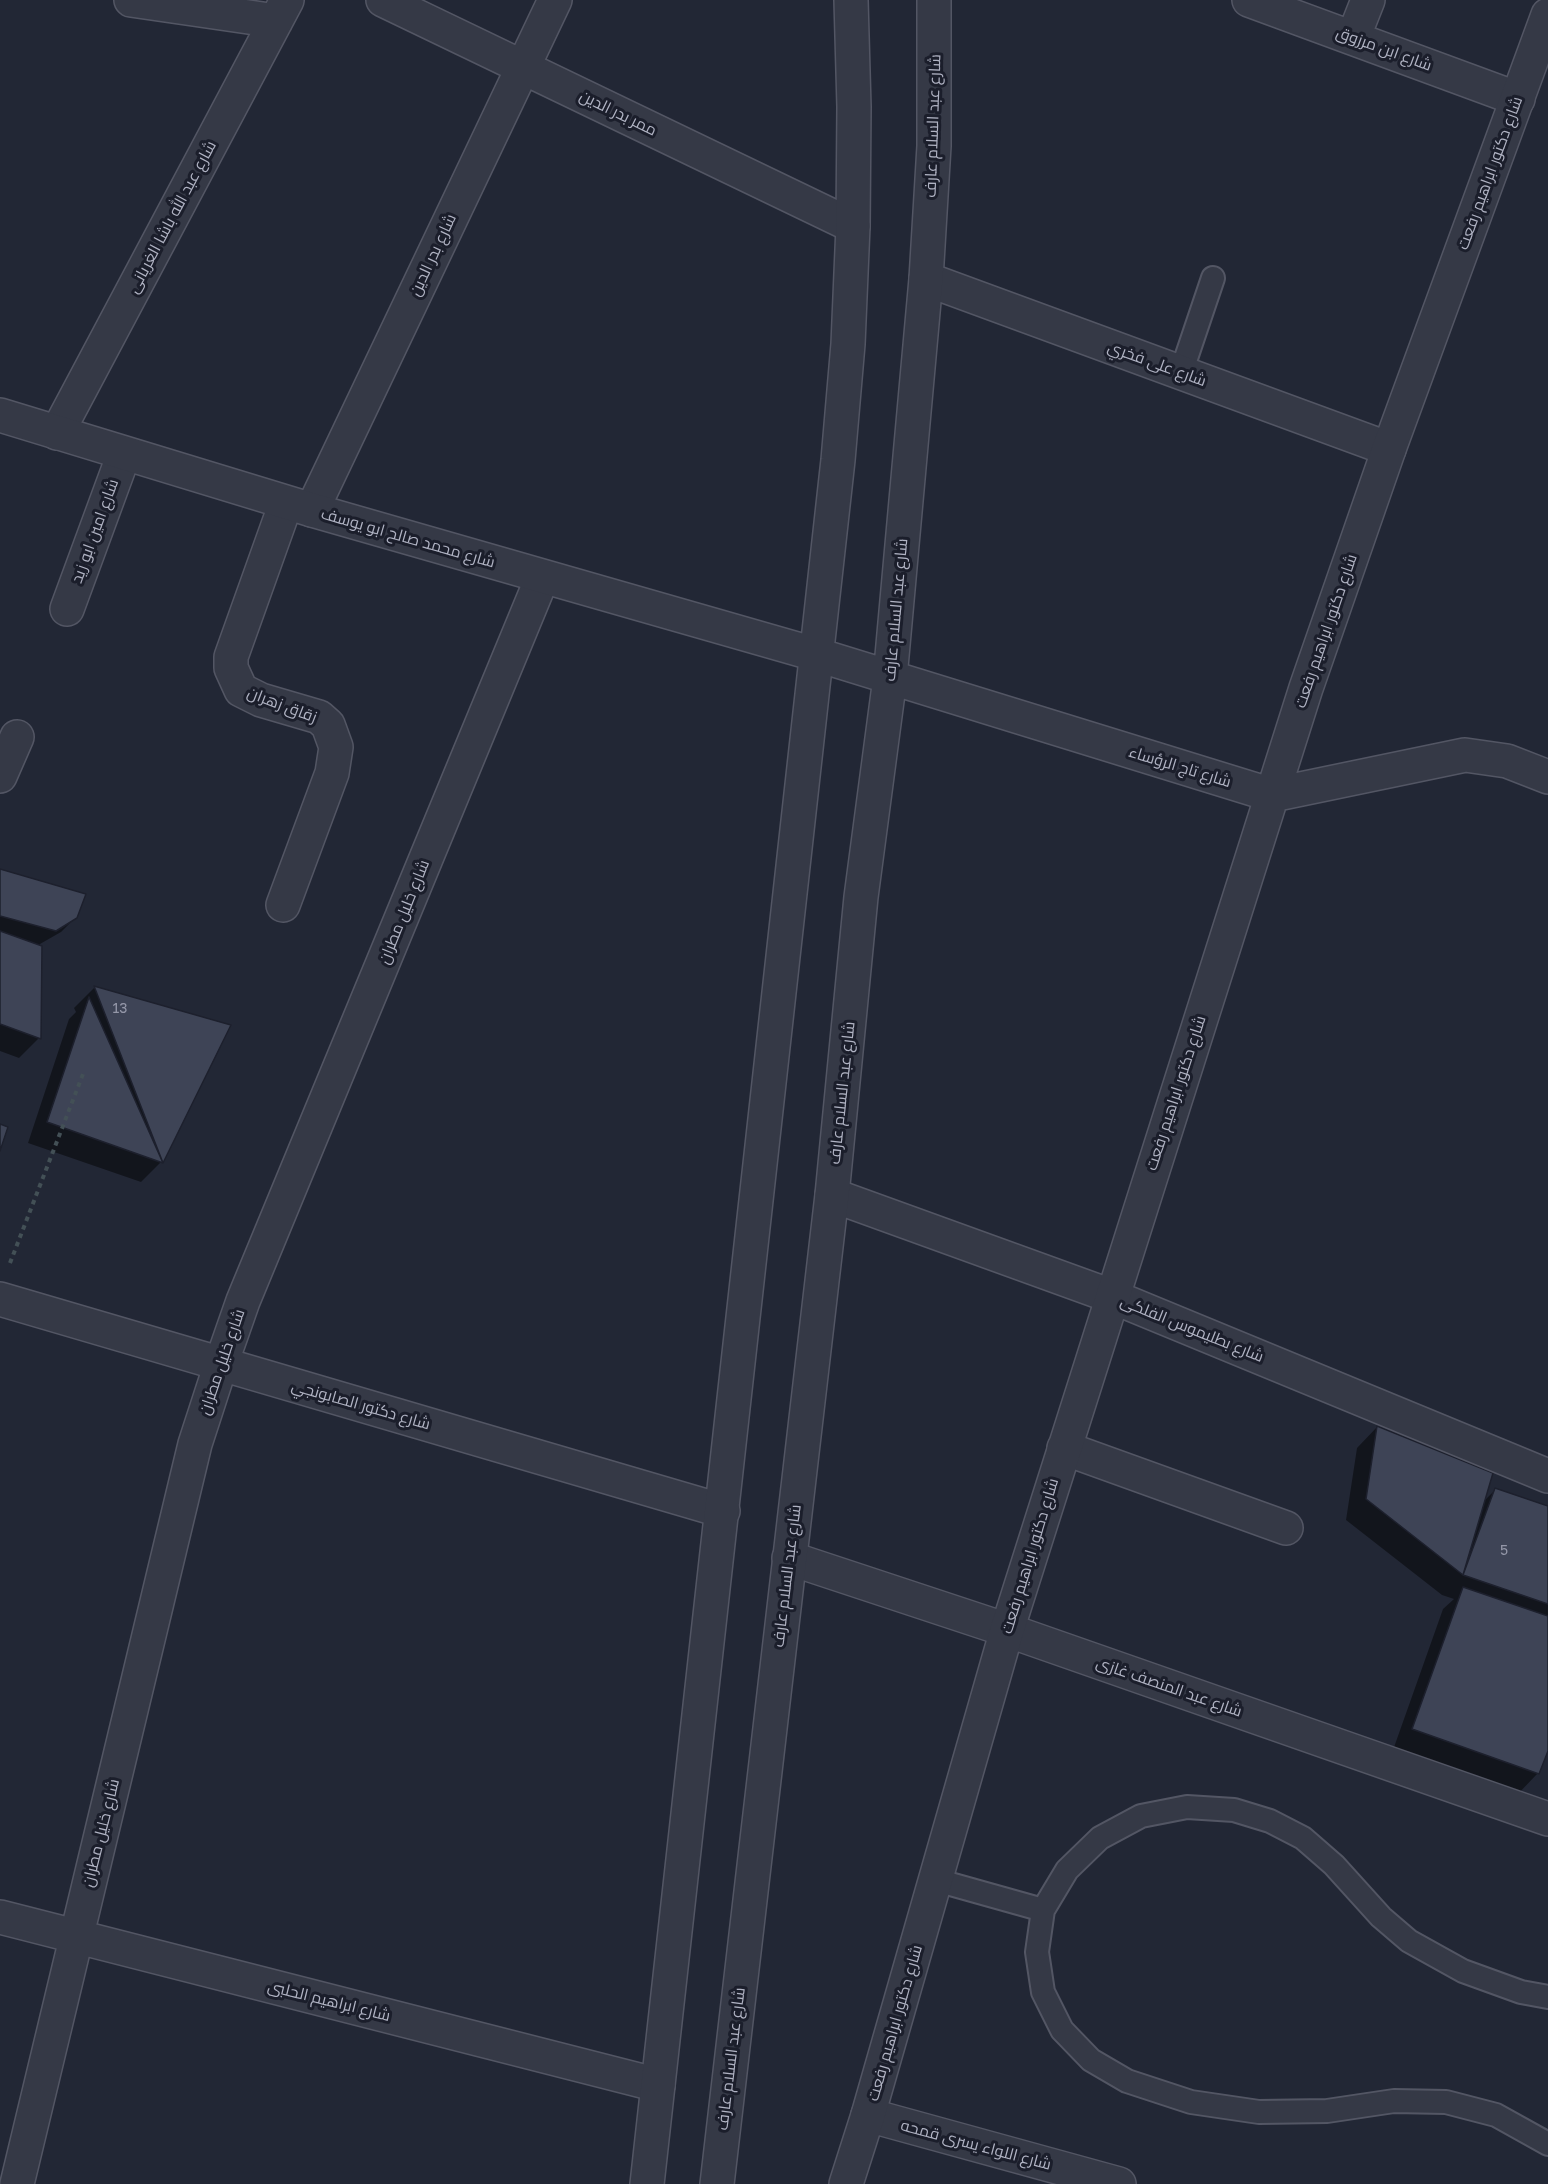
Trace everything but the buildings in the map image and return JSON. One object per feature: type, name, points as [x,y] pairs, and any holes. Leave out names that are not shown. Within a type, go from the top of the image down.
[{"type":"street","points":[[131,0],[282,10]]},
{"type":"street","name":"ممر بدر الدين","points":[[383,0],[853,226]]},
{"type":"street","name":"شارع بدر الدين","points":[[299,507],[523,68],[555,0]]},
{"type":"street","points":[[647,2184],[818,654],[847,355],[853,226],[854,107],[851,0]]},
{"type":"street","name":"شارع عبد السلام عارف","points":[[724,2180],[789,1558],[832,1195],[861,897],[890,678],[926,279],[934,147],[934,0]]},
{"type":"street","name":"شارع ابن مرزوق","points":[[1250,0],[1518,99]]},
{"type":"street","points":[[1353,38],[1368,0]]},
{"type":"street","name":"شارع عبد الله باشا الغريانى","points":[[57,433],[282,10]]},
{"type":"street","name":"شارع دكتور ابراهيم رفعت","points":[[846,2184],[868,2115],[1007,1630],[1111,1296],[1306,688],[1389,449],[1548,15]]},
{"type":"street","name":"شارع على فخري","points":[[926,279],[1389,449]]},
{"type":"street","name":"شارع محمد صالح ابو يوسف","points":[[0,415],[299,507],[542,578],[818,654]]},
{"type":"street","name":"شارع امين ابو زيد","points":[[67,609],[124,454]]},
{"type":"street","name":"زقاق زهران","points":[[283,905],[332,773],[336,747],[331,730],[319,717],[250,696],[241,690],[231,668],[231,657],[299,507]]},
{"type":"street","name":"شارع خليل مطران","points":[[16,2184],[195,1444],[221,1364],[243,1300],[542,578]]},
{"type":"street","name":"شارع تاج الرؤساء","points":[[818,654],[1272,795],[1465,755],[1507,761],[1548,777]]},
{"type":"street","points":[[0,776],[17,737]]},
{"type":"street","name":"شارع بطليموس الفلكى","points":[[832,1195],[1111,1296],[1548,1476]]},
{"type":"street","name":"شارع دكتور الصابونجي","points":[[0,1299],[723,1511]]},
{"type":"street","points":[[1064,1448],[1286,1528]]},
{"type":"street","name":"شارع عبد المنصف غازى","points":[[789,1558],[1007,1630],[1548,1819]]},
{"type":"street","name":"شارع ابراهيم الحلبى","points":[[0,1917],[658,2085]]},
{"type":"street","name":"شارع اللواء يسرى قمحه","points":[[868,2115],[1119,2184]]},
{"type":"lane","points":[[1181,373],[1213,278]]},
{"type":"lane","points":[[1548,1997],[1521,1992],[1463,1971],[1409,1941],[1381,1917],[1334,1865],[1303,1838],[1270,1821],[1234,1810],[1187,1807],[1142,1816],[1100,1838],[1067,1870],[1042,1910],[1037,1952],[1043,1992],[1062,2030],[1091,2060],[1127,2080],[1191,2102],[1259,2112],[1327,2112],[1394,2101],[1446,2102],[1496,2115],[1548,2144]]},
{"type":"lane","points":[[936,1880],[1042,1910]]},
{"type":"path","points":[[8,1267],[83,1074]]}]
